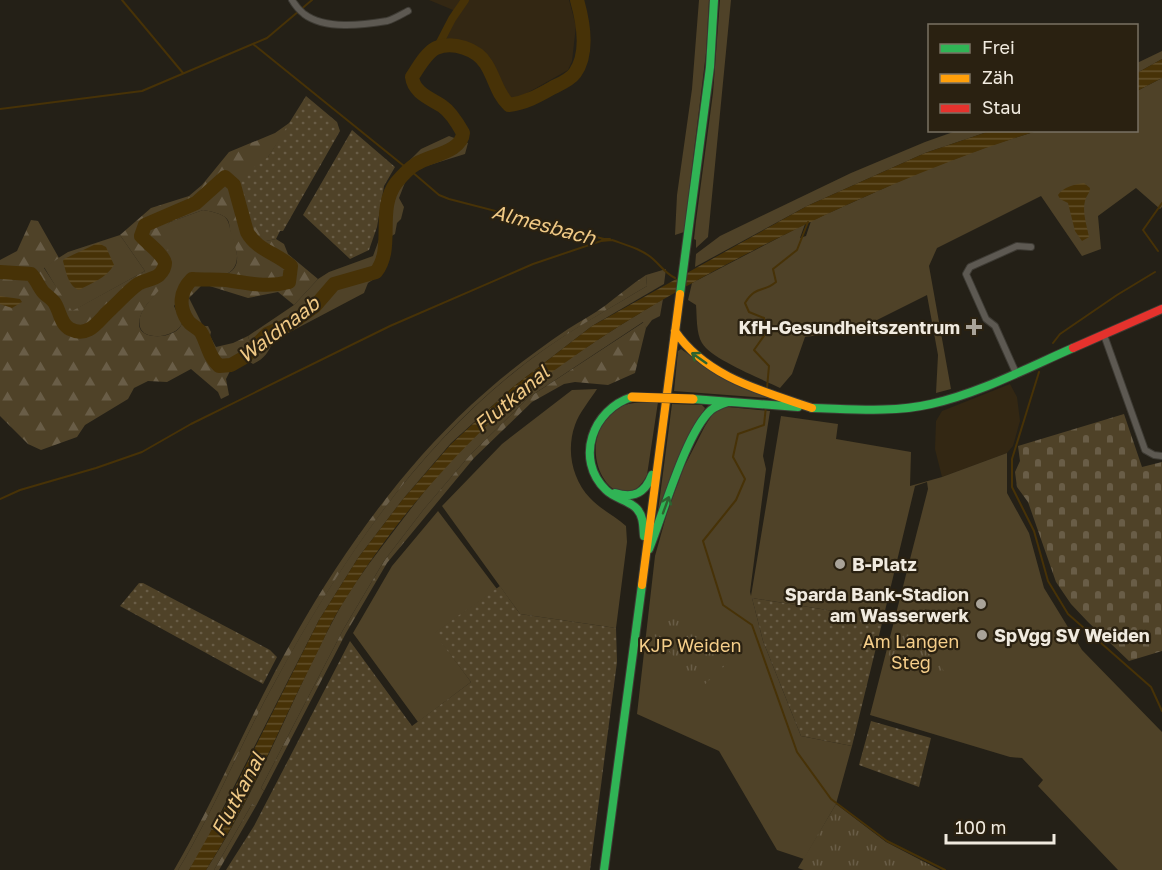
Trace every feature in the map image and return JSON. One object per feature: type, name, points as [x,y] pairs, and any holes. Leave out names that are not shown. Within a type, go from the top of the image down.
[{"type":"main road","points":[[604,870],[710,67],[714,0]]},
{"type":"main road","points":[[644,559],[642,516],[637,509],[622,502],[599,482],[590,460],[592,435],[601,417],[611,407],[632,396],[787,403],[812,408],[888,410],[931,404],[964,394],[1016,373],[1162,309]]},
{"type":"main road","points":[[675,331],[688,350],[730,376],[787,403]]},
{"type":"main road","points":[[644,559],[656,535],[679,471],[695,436],[708,413],[716,406],[728,402]]},
{"type":"main road","points":[[607,490],[624,496],[642,493],[649,485],[659,455]]},
{"type":"street","points":[[292,0],[304,14],[318,21],[352,24],[390,20],[408,11]]},
{"type":"street","points":[[1016,373],[995,326],[986,319],[966,274],[970,267],[1017,246],[1031,247]]},
{"type":"street","points":[[1104,335],[1145,450],[1162,456]]},
{"type":"shaded area","points":[[429,0],[569,0],[576,26],[572,61],[568,70],[513,101],[509,99],[488,58],[476,48],[455,39],[438,41],[453,10]]},
{"type":"shaded area","points":[[1010,384],[1017,397],[1020,421],[1013,446],[1007,453],[942,477],[935,449],[936,421],[942,411]]},
{"type":"green space","points":[[699,0],[709,0],[706,53],[684,232],[675,235],[677,195],[692,89]]},
{"type":"green space","points":[[720,0],[731,0],[708,237],[696,248],[694,239],[713,93]]},
{"type":"green space","points":[[1162,51],[1162,59],[1138,72],[1138,63]]},
{"type":"green space","points":[[1162,78],[1162,207],[1160,209],[1136,188],[1098,216],[1101,249],[1082,256],[1041,196],[937,248],[929,266],[951,389],[936,393],[938,355],[927,295],[857,330],[805,337],[792,374],[780,388],[715,356],[702,343],[696,305],[688,300],[692,283],[805,224],[800,238],[806,236],[811,221],[920,172],[992,145],[1034,132],[1138,132],[1138,90]]},
{"type":"green space","points":[[306,96],[337,122],[340,131],[283,231],[280,231],[276,239],[266,241],[250,216],[238,179],[268,157]]},
{"type":"green space","points":[[292,121],[268,157],[266,241],[276,239],[284,244],[288,254],[318,279],[294,305],[278,292],[248,298],[203,284],[189,298],[203,326],[208,326],[216,347],[248,336],[253,352],[231,369],[226,379],[229,395],[221,399],[218,392],[191,369],[167,382],[148,381],[134,388],[128,399],[85,425],[77,437],[41,450],[28,444],[0,416],[0,260],[17,251],[31,220],[38,221],[59,258],[44,268],[72,311],[145,271],[120,235],[151,208],[189,196],[202,185],[229,152],[275,133]],"holes":[[[203,210],[220,214],[228,220],[236,249],[235,267],[230,272],[219,276],[185,273],[180,279],[174,297],[182,323],[179,328],[167,335],[145,334],[139,324],[140,317],[164,283],[169,271],[166,226],[170,222]]]},
{"type":"green space","points":[[352,130],[395,167],[384,186],[377,227],[369,250],[350,259],[303,215]]},
{"type":"green space","points":[[953,132],[987,132],[925,153],[807,206],[695,267],[696,254],[720,236],[851,173]]},
{"type":"green space","points":[[449,136],[468,143],[465,154],[420,168],[406,180],[399,198],[404,207],[395,234],[390,237],[383,273],[368,283],[364,293],[273,341],[266,355],[257,362],[253,364],[247,360],[253,352],[248,336],[294,305],[318,279],[329,272],[373,256],[381,234],[382,202],[395,175],[421,149]]},
{"type":"green space","points":[[203,210],[217,213],[227,219],[236,245],[237,257],[234,268],[224,275],[196,274],[174,306],[182,323],[179,328],[161,336],[148,335],[143,332],[139,321],[143,310],[161,286],[167,271],[165,226]]},
{"type":"green space","points":[[120,235],[145,271],[71,312],[44,267],[68,252]]},
{"type":"green space","points":[[666,269],[664,284],[592,326],[513,387],[451,443],[403,499],[358,558],[319,620],[201,851],[189,870],[178,870],[204,823],[263,703],[302,634],[359,543],[391,500],[461,420],[500,384],[580,325],[647,286],[646,275]]},
{"type":"green space","points":[[646,275],[647,286],[555,342],[500,384],[425,458],[391,500],[359,543],[302,634],[263,703],[191,847],[178,870],[174,870],[297,632],[334,571],[398,483],[446,430],[494,385],[518,365]]},
{"type":"green space","points":[[663,299],[660,316],[652,320],[646,328],[643,322],[528,398],[470,455],[424,509],[384,561],[343,630],[261,788],[264,791],[256,806],[252,804],[214,870],[206,870],[242,808],[342,605],[355,584],[425,491],[462,448],[508,405],[583,349]]},
{"type":"green space","points":[[644,322],[646,328],[635,373],[608,385],[575,382],[564,384],[532,402],[474,458],[387,563],[346,633],[264,791],[261,788],[343,630],[384,561],[424,509],[470,455],[528,398]]},
{"type":"green space","points":[[681,349],[695,359],[769,398],[674,391],[678,351]]},
{"type":"green space","points":[[597,389],[577,420],[572,435],[571,454],[575,473],[590,498],[626,526],[627,542],[616,628],[520,614],[442,506],[502,444],[572,390]]},
{"type":"green space","points":[[658,402],[647,475],[636,489],[625,493],[614,489],[605,480],[598,467],[596,451],[598,434],[607,418],[621,406]]},
{"type":"green space","points":[[672,404],[702,405],[705,408],[680,458],[657,519]]},
{"type":"green space","name":"SpVgg SV Weiden","points":[[728,407],[770,411],[763,456],[766,469],[751,596],[781,416],[838,424],[836,439],[911,452],[910,486],[1007,453],[1007,493],[1029,533],[1044,588],[1082,650],[1162,732],[1162,870],[1118,870],[1038,786],[1043,780],[1022,758],[1010,757],[870,715],[928,489],[927,482],[915,486],[883,619],[752,598],[763,641],[801,736],[852,746],[836,804],[804,859],[777,850],[719,751],[637,714],[655,556],[667,513],[684,467],[705,426],[719,409]]},
{"type":"green space","points":[[1124,414],[1142,467],[1162,462],[1162,651],[1129,661],[1071,604],[1056,582],[1028,502],[1017,487],[1015,472],[1020,461],[1018,446]]},
{"type":"green space","points":[[438,511],[497,589],[435,633],[471,682],[418,722],[353,633],[392,566]]},
{"type":"green space","points":[[139,583],[143,583],[270,650],[277,657],[263,684],[120,606]]},
{"type":"green space","points":[[500,586],[520,614],[616,628],[617,662],[590,870],[226,870],[254,826],[350,641],[412,726],[471,682],[434,633]]},
{"type":"green space","points":[[752,598],[883,619],[852,746],[801,736],[763,641]]},
{"type":"green space","name":"KJP Weiden","points":[[677,603],[731,660],[702,687],[649,630]]},
{"type":"green space","name":"Am Langen Steg","points":[[899,614],[911,615],[915,619],[951,684],[886,665]]},
{"type":"green space","points":[[871,721],[931,738],[919,787],[859,765]]},
{"type":"green space","points":[[252,804],[256,806],[219,870],[214,870]]},
{"type":"green space","points":[[836,804],[886,842],[940,870],[804,870],[798,868]]},
{"type":"water","points":[[1162,59],[1162,78],[1138,90],[1138,72]]},
{"type":"water","name":"Flutkanal","points":[[987,132],[1034,132],[959,158],[882,189],[733,261],[622,324],[527,389],[491,421],[442,471],[376,553],[331,624],[249,794],[221,845],[206,870],[189,870],[229,799],[319,620],[358,558],[403,499],[451,444],[513,387],[592,326],[807,206],[925,153]]},
{"type":"water","points":[[1084,183],[1090,188],[1084,210],[1089,237],[1082,241],[1075,231],[1068,203],[1060,199],[1058,195],[1066,188]]},
{"type":"water","points":[[98,243],[106,247],[114,265],[103,277],[79,290],[70,282],[63,261]]},
{"type":"water","points":[[0,296],[20,299],[22,302],[12,308],[0,304]]},
{"type":"waterway","name":"Almesbach","points":[[122,0],[183,73]]},
{"type":"waterway","points":[[0,109],[142,91],[267,38],[312,0]]},
{"type":"waterway","name":"Waldnaab","points":[[437,48],[465,0]]},
{"type":"waterway","name":"Waldnaab","points":[[0,272],[31,274],[42,291],[54,302],[67,327],[83,332],[89,330],[134,287],[157,277],[163,270],[164,260],[141,236],[145,225],[196,203],[225,177],[234,185],[247,232],[251,238],[291,266],[289,282],[281,284],[265,285],[192,279],[188,284],[182,299],[183,310],[188,321],[201,332],[216,363],[219,366],[231,365],[245,357],[267,334],[290,324],[315,306],[334,284],[376,272],[384,252],[387,205],[396,183],[413,166],[451,149],[461,139],[463,133],[457,122],[442,106],[419,91],[413,83],[412,77],[429,53],[436,48],[450,45],[471,50],[486,64],[509,105],[526,101],[568,80],[575,73],[583,47],[581,17],[577,0]]},
{"type":"waterway","name":"Almesbach","points":[[253,44],[409,170]]},
{"type":"waterway","name":"Almesbach","points":[[411,171],[439,195],[449,199],[604,239]]},
{"type":"waterway","points":[[1158,251],[1143,230],[1162,203]]},
{"type":"waterway","points":[[767,388],[769,366],[754,350],[766,333],[764,318],[749,312],[745,303],[756,291],[776,282],[773,269],[797,250],[808,222]]},
{"type":"waterway","points":[[0,499],[20,490],[142,452],[191,424],[390,326],[533,264],[603,239],[610,239],[601,241],[612,240]]},
{"type":"waterway","name":"Almesbach","points":[[612,240],[644,253],[675,278]]},
{"type":"waterway","points":[[1053,343],[1060,334],[1155,272]]},
{"type":"waterway","points":[[1039,372],[1012,459],[1012,487],[1034,531],[1048,581],[1068,614],[1151,687],[1162,711]]},
{"type":"waterway","points":[[766,406],[764,425],[738,434],[733,457],[745,479],[736,500],[703,541],[723,605],[752,625],[797,752],[831,799],[887,841],[945,870]]},
{"type":"traffic: fast","points":[[680,294],[710,67],[714,0]]},
{"type":"traffic: fast","points":[[812,408],[887,409],[931,404],[985,387],[1073,348]]},
{"type":"traffic: fast","points":[[632,397],[618,403],[598,424],[592,436],[591,464],[596,478],[606,490],[637,509],[642,519],[644,536]]},
{"type":"traffic: fast","points":[[693,399],[798,407]]},
{"type":"traffic: fast","points":[[649,549],[693,436],[711,410],[728,402]]},
{"type":"traffic: fast","points":[[615,493],[622,495],[638,493],[646,486],[652,475]]},
{"type":"traffic: fast","points":[[604,870],[642,585]]},
{"type":"traffic: slow","points":[[642,585],[680,294]]},
{"type":"traffic: slow","points":[[675,331],[702,360],[719,371],[755,388],[812,408]]},
{"type":"traffic: slow","points":[[632,397],[693,399]]},
{"type":"traffic: jam","points":[[1073,348],[1162,309]]},
{"type":"place","name":"KfH-Gesundheitszentrum","points":[[974,327]]},
{"type":"place","name":"B-Platz","points":[[840,564]]},
{"type":"place","name":"Sparda Bank-Stadion am Wasserwerk","points":[[981,604]]},
{"type":"place","name":"SpVgg SV Weiden","points":[[982,635]]}]
